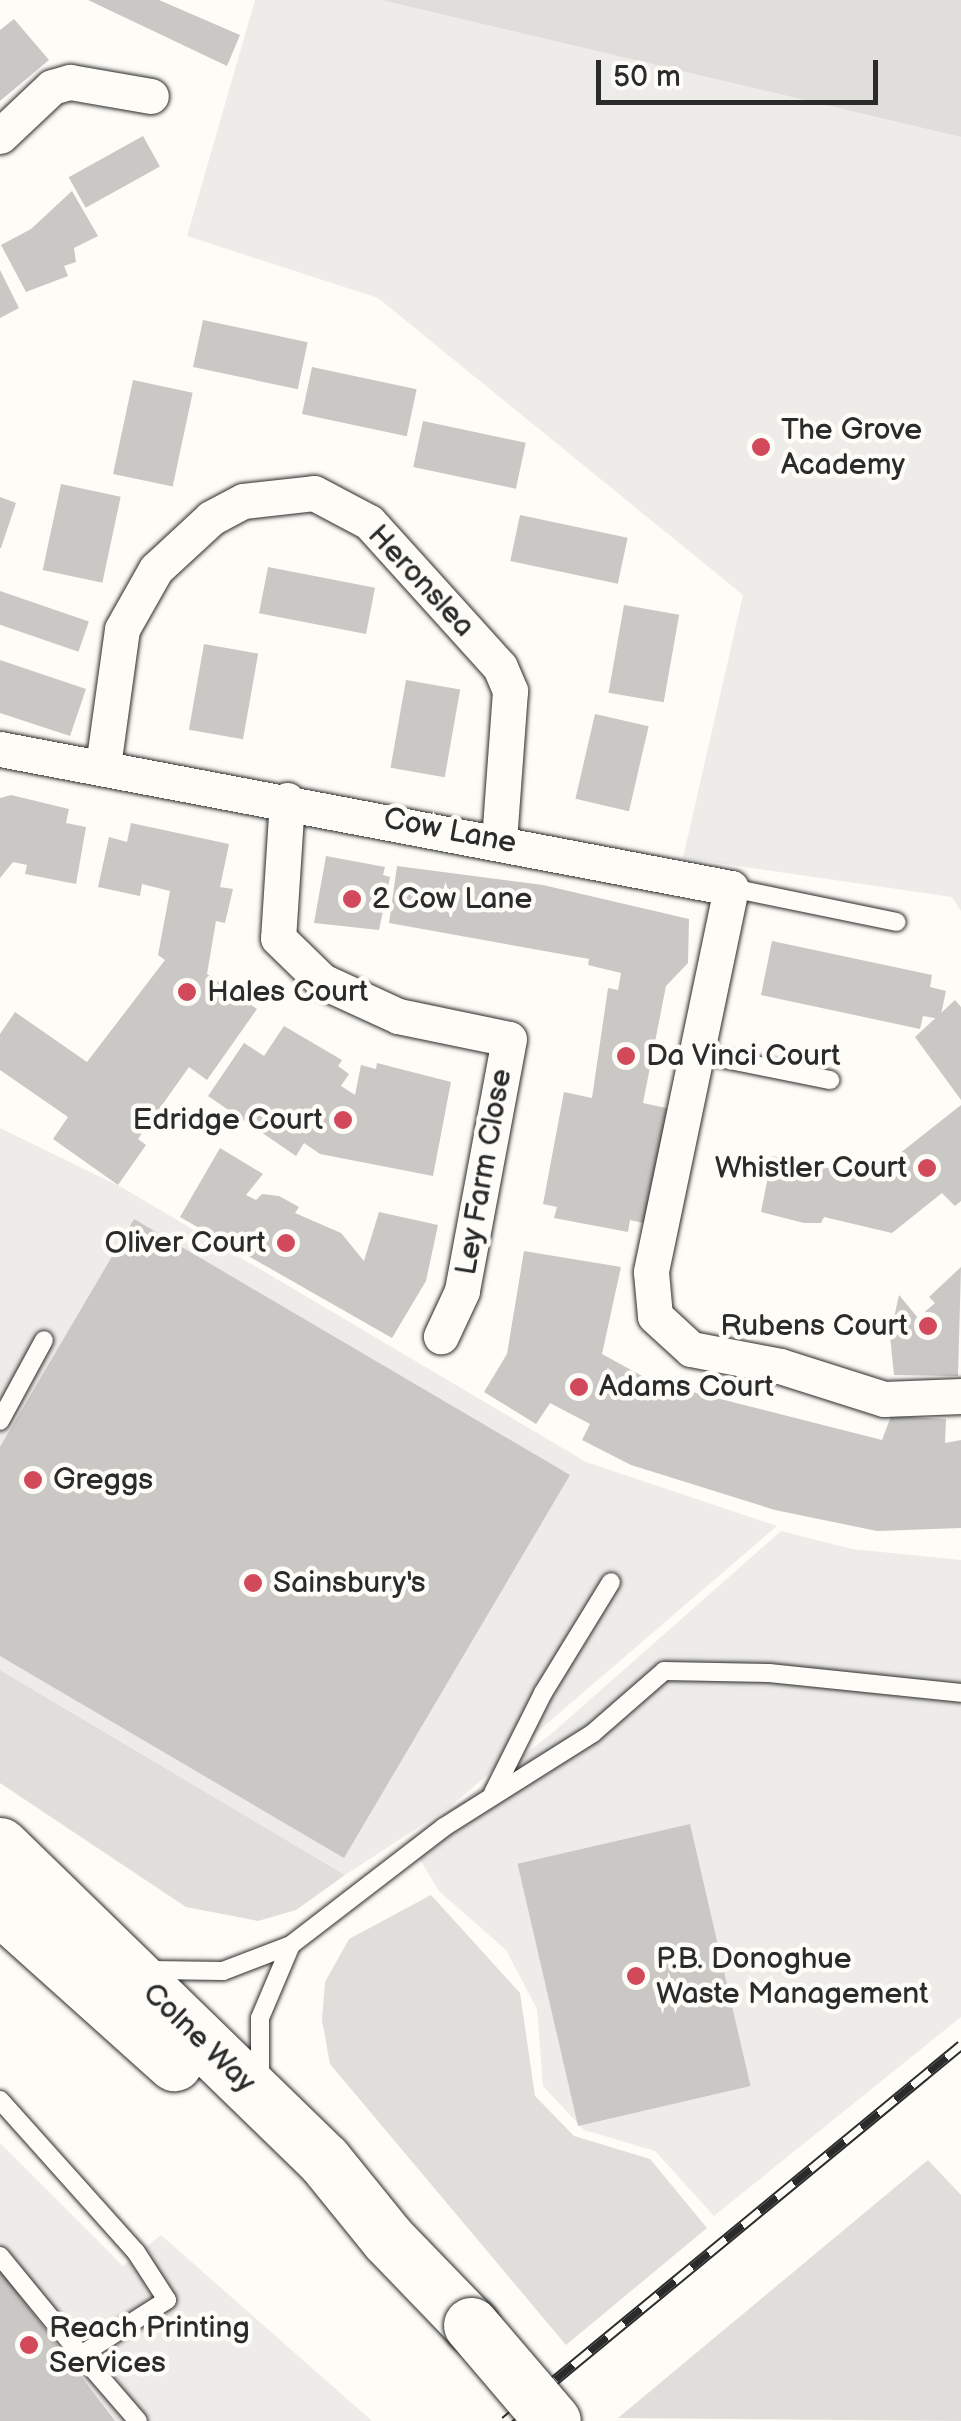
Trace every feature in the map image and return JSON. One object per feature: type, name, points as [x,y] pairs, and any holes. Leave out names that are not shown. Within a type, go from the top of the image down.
[{"type":"highway","name":"Colne Way","points":[[0,1845],[324,2160],[388,2240],[471,2326],[553,2421]]},
{"type":"highway","name":"Colne Way","points":[[0,1908],[302,2180],[388,2240]]},
{"type":"street","points":[[0,136],[52,87],[70,82],[150,96]]},
{"type":"street","name":"Heronslea","points":[[102,766],[122,629],[156,569],[210,518],[243,501],[314,493],[369,522],[500,668],[510,692],[498,840]]},
{"type":"street","name":"Cow Lane","points":[[0,750],[287,800],[731,888]]},
{"type":"street","name":"Ley Farm Close","points":[[287,800],[278,938],[322,981],[398,1016],[509,1039],[462,1291],[440,1336]]},
{"type":"street","points":[[731,888],[651,1272],[655,1316],[692,1349],[780,1366],[884,1399],[961,1396]]},
{"type":"lane","name":"Cow Lane","points":[[731,888],[898,922]]},
{"type":"lane","points":[[696,1054],[830,1080]]},
{"type":"lane","points":[[0,1421],[44,1340]]},
{"type":"lane","points":[[492,1794],[543,1692],[612,1582]]},
{"type":"lane","points":[[118,1959],[163,1972],[200,1974],[291,1945],[492,1794],[593,1733],[664,1671],[769,1673],[961,1692]]},
{"type":"lane","points":[[270,2108],[257,2067],[260,2018],[291,1945]]},
{"type":"lane","points":[[0,2100],[136,2252],[166,2300],[82,2356]]},
{"type":"lane","points":[[0,2256],[138,2421]]},
{"type":"shaded area","name":"The Grove Academy","points":[[255,0],[381,0],[961,137],[961,911],[952,897],[683,858],[743,595],[378,298],[187,236]]},
{"type":"shaded area","points":[[381,0],[961,0],[961,137]]},
{"type":"shaded area","name":"Sainsbury's","points":[[0,1128],[123,1188],[586,1462],[777,1526],[451,1806],[345,1875],[0,1670]]},
{"type":"shaded area","points":[[781,1531],[852,1549],[961,1560],[961,2017],[714,2216],[655,2151],[584,2130],[543,2086],[537,2009],[506,1950],[439,1891],[409,1841],[550,1735]]},
{"type":"shaded area","points":[[0,1670],[345,1875],[296,1910],[258,1921],[186,1907],[0,1783]]},
{"type":"shaded area","points":[[431,1895],[520,1993],[535,2096],[574,2136],[650,2159],[707,2228],[566,2345],[330,2064],[322,2020],[325,1982],[349,1939]]},
{"type":"shaded area","points":[[0,2143],[123,2266],[161,2235],[372,2421],[0,2421]]},
{"type":"shaded area","points":[[928,2160],[961,2195],[961,2421],[618,2418]]},
{"type":"building","points":[[88,0],[159,0],[240,35],[227,66]]},
{"type":"building","points":[[14,19],[49,60],[0,101],[0,30]]},
{"type":"building","points":[[143,136],[160,167],[86,208],[69,177]]},
{"type":"building","points":[[72,191],[98,236],[74,248],[76,262],[64,266],[68,276],[26,292],[1,245],[31,229]]},
{"type":"building","points":[[0,270],[19,308],[0,318]]},
{"type":"building","points":[[203,320],[308,342],[298,389],[193,367]]},
{"type":"building","points":[[312,367],[417,389],[407,436],[302,414]]},
{"type":"building","points":[[133,380],[193,393],[173,487],[113,474]]},
{"type":"building","points":[[423,421],[526,443],[516,489],[413,467]]},
{"type":"building","points":[[61,484],[121,497],[102,583],[43,570]]},
{"type":"building","points":[[0,497],[16,503],[1,548],[0,548]]},
{"type":"building","points":[[520,515],[628,538],[618,584],[510,561]]},
{"type":"building","points":[[268,567],[375,588],[366,634],[259,613]]},
{"type":"building","points":[[0,591],[89,622],[78,652],[0,625]]},
{"type":"building","points":[[624,605],[679,615],[664,702],[609,693]]},
{"type":"building","points":[[204,644],[258,654],[243,739],[189,730]]},
{"type":"building","points":[[0,660],[86,689],[70,736],[0,713]]},
{"type":"building","points":[[406,680],[460,690],[445,777],[391,768]]},
{"type":"building","points":[[595,714],[649,726],[629,811],[575,799]]},
{"type":"building","points":[[11,795],[69,809],[66,823],[86,827],[76,884],[25,874],[27,865],[13,862],[0,878],[0,798]]},
{"type":"building","name":"Hales Court","points":[[131,823],[229,844],[220,887],[233,889],[225,923],[216,921],[207,974],[257,1009],[207,1080],[189,1067],[138,1139],[146,1145],[118,1185],[53,1139],[68,1117],[0,1070],[0,1034],[15,1012],[87,1062],[165,960],[158,955],[170,891],[142,884],[140,896],[98,887],[109,837],[127,842]]},
{"type":"building","name":"2 Cow Lane","points":[[326,856],[385,867],[383,875],[390,877],[379,930],[314,923]]},
{"type":"building","name":"Da Vinci Court","points":[[397,866],[543,885],[689,919],[688,963],[666,986],[643,1103],[671,1109],[648,1224],[630,1220],[628,1232],[554,1218],[557,1207],[543,1204],[564,1092],[592,1098],[608,988],[618,990],[621,973],[588,965],[589,959],[389,923]]},
{"type":"building","points":[[772,941],[932,975],[930,987],[946,991],[940,1019],[923,1016],[920,1029],[761,995]]},
{"type":"building","name":"Whistler Court","points":[[955,1000],[961,1007],[961,1100],[915,1037]]},
{"type":"building","name":"Edridge Court","points":[[284,1026],[342,1060],[338,1066],[349,1074],[341,1086],[355,1095],[361,1065],[376,1069],[377,1063],[451,1082],[433,1176],[320,1154],[304,1143],[296,1156],[208,1096],[244,1043],[264,1056]]},
{"type":"building","name":"Whistler Court","points":[[961,1105],[961,1201],[955,1206],[942,1193],[892,1233],[824,1217],[821,1223],[804,1223],[761,1212],[772,1156],[879,1179],[895,1166],[890,1161]]},
{"type":"building","name":"Oliver Court","points":[[220,1148],[263,1174],[246,1195],[256,1200],[262,1194],[279,1196],[299,1207],[295,1213],[341,1233],[364,1261],[379,1212],[438,1225],[426,1281],[392,1338],[180,1217]]},
{"type":"building","name":"Sainsbury's","points":[[134,1219],[570,1475],[344,1858],[0,1656],[0,1447]]},
{"type":"building","name":"Adams Court","points":[[524,1251],[621,1267],[602,1354],[653,1382],[882,1440],[891,1416],[946,1419],[945,1443],[961,1440],[961,1528],[877,1531],[775,1510],[631,1465],[582,1440],[590,1424],[550,1403],[536,1424],[484,1392],[507,1354]]},
{"type":"building","name":"Rubens Court","points":[[961,1267],[958,1376],[894,1375],[890,1336],[899,1295],[918,1318],[935,1303],[929,1297]]},
{"type":"building","name":"P.B. Donoghue Waste Management","points":[[690,1824],[751,2086],[578,2126],[518,1864]]},
{"type":"building","name":"Reach Printing Services","points":[[0,2270],[115,2421],[0,2421]]},
{"type":"railway","points":[[505,2421],[961,2045]]},
{"type":"place","name":"The Grove Academy","points":[[761,447]]},
{"type":"place","name":"2 Cow Lane","points":[[352,899]]},
{"type":"place","name":"Hales Court","points":[[187,992]]},
{"type":"place","name":"Da Vinci Court","points":[[626,1056]]},
{"type":"place","name":"Edridge Court","points":[[343,1120]]},
{"type":"place","name":"Whistler Court","points":[[927,1168]]},
{"type":"place","name":"Oliver Court","points":[[286,1243]]},
{"type":"place","name":"Rubens Court","points":[[928,1326]]},
{"type":"place","name":"Adams Court","points":[[579,1387]]},
{"type":"place","name":"Greggs","points":[[33,1480]]},
{"type":"place","name":"Sainsbury's","points":[[253,1583]]},
{"type":"place","name":"P.B. Donoghue Waste Management","points":[[636,1976]]},
{"type":"place","name":"Reach Printing Services","points":[[29,2345]]}]
